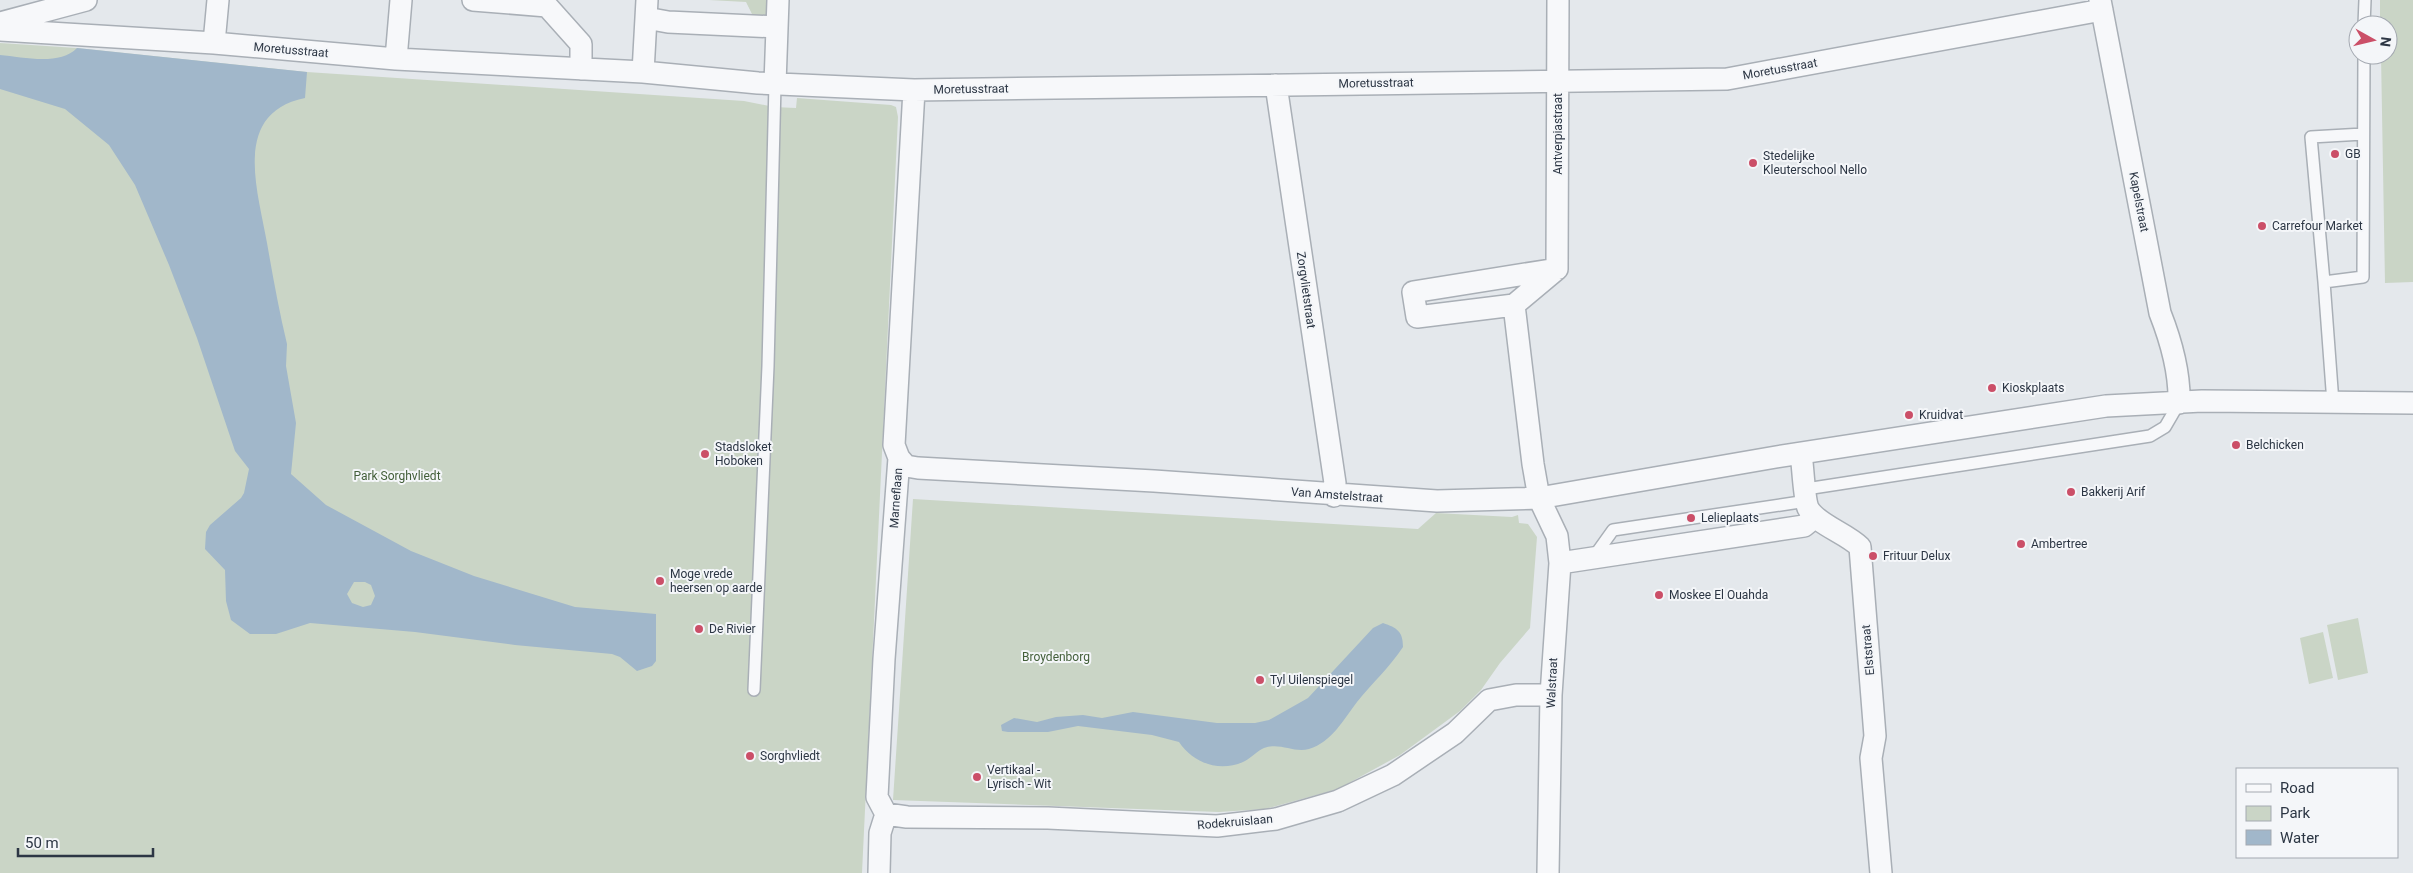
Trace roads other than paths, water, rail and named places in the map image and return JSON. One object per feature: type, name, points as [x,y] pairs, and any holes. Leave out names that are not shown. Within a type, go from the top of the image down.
[{"type":"street","points":[[0,23],[86,0]]},
{"type":"street","points":[[214,43],[218,0]]},
{"type":"street","points":[[396,59],[401,0]]},
{"type":"street","points":[[473,0],[547,6],[580,44],[581,69]]},
{"type":"street","points":[[775,84],[778,0]]},
{"type":"street","name":"Antverpiastraat","points":[[1557,269],[1558,0]]},
{"type":"street","name":"Moretusstraat","points":[[0,30],[214,43],[396,59],[643,72],[775,84],[914,90],[1276,86],[1558,80],[1727,79],[2101,5]]},
{"type":"street","name":"Kapelstraat","points":[[2101,5],[2160,313],[2169,337],[2179,383],[2179,403]]},
{"type":"street","points":[[643,72],[646,9],[668,22],[777,27]]},
{"type":"street","name":"Zorgvlietstraat","points":[[1276,86],[1335,483],[1334,496]]},
{"type":"street","name":"Marneflaan","points":[[886,814],[877,797],[884,659],[899,458],[894,444],[914,90]]},
{"type":"street","points":[[1557,269],[1514,305],[1417,317],[1413,292],[1557,269]]},
{"type":"street","points":[[1514,305],[1533,464],[1539,498]]},
{"type":"street","points":[[1560,563],[1804,526],[1809,502],[1801,454],[2106,406],[2179,403],[2413,403]]},
{"type":"street","name":"Van Amstelstraat","points":[[899,458],[906,466],[918,468],[1154,481],[1334,496],[1437,502],[1539,498],[1801,454]]},
{"type":"street","name":"Walstraat","points":[[1539,498],[1558,536],[1560,563],[1550,695],[1548,873]]},
{"type":"street","name":"Elststraat","points":[[1809,502],[1860,547],[1874,736],[1871,758],[1881,873]]},
{"type":"street","name":"Rodekruislaan","points":[[886,814],[907,817],[1048,818],[1186,826],[1217,826],[1276,819],[1338,801],[1393,775],[1455,733],[1489,700],[1516,695],[1550,695]]},
{"type":"street","points":[[879,873],[880,833],[886,814]]},
{"type":"lane","points":[[2364,15],[2365,0]]},
{"type":"lane","points":[[2324,282],[2363,277],[2364,65]]},
{"type":"lane","points":[[754,690],[775,84]]},
{"type":"lane","points":[[2334,403],[2311,137],[2363,134]]},
{"type":"lane","points":[[1592,558],[1613,530],[1809,502],[2150,436],[2165,427],[2179,403]]},
{"type":"lane","points":[[1723,514],[1726,539]]},
{"type":"water","points":[[77,48],[307,72],[305,98],[282,106],[267,120],[258,137],[255,157],[259,201],[287,344],[286,366],[296,423],[291,474],[326,505],[411,551],[474,576],[575,607],[656,614],[656,661],[652,666],[637,671],[620,657],[612,654],[515,645],[415,632],[310,623],[276,634],[250,634],[231,620],[226,601],[225,570],[205,549],[206,532],[210,525],[241,498],[244,493],[249,469],[235,451],[197,338],[135,185],[109,145],[65,109],[0,89],[0,55],[51,59],[70,54]],"holes":[[[354,582],[365,582],[371,585],[375,596],[371,605],[363,607],[352,603],[347,594]]]},
{"type":"water","points":[[1383,623],[1398,631],[1402,637],[1403,647],[1331,736],[1309,749],[1297,750],[1270,746],[1261,749],[1236,765],[1218,766],[1200,761],[1185,750],[1179,742],[1152,735],[1078,726],[1048,732],[1002,731],[1001,725],[1014,718],[1037,722],[1056,717],[1083,715],[1102,718],[1133,712],[1217,723],[1255,723],[1269,720],[1308,698],[1373,628]]},
{"type":"place","name":"GB","points":[[2335,154]]},
{"type":"place","name":"Stedelijke Kleuterschool Nello","points":[[1753,163]]},
{"type":"place","name":"Carrefour Market","points":[[2262,226]]},
{"type":"place","name":"Kioskplaats","points":[[1992,388]]},
{"type":"place","name":"Kruidvat","points":[[1909,415]]},
{"type":"place","name":"Belchicken","points":[[2236,445]]},
{"type":"place","name":"Stadsloket Hoboken","points":[[705,454]]},
{"type":"place","name":"Bakkerij Arif","points":[[2071,492]]},
{"type":"place","name":"Lelieplaats","points":[[1691,518]]},
{"type":"place","name":"Ambertree","points":[[2021,544]]},
{"type":"place","name":"Frituur Delux","points":[[1873,556]]},
{"type":"place","name":"Moge vrede heersen op aarde","points":[[660,581]]},
{"type":"place","name":"Moskee El Ouahda","points":[[1659,595]]},
{"type":"place","name":"De Rivier","points":[[699,629]]},
{"type":"place","name":"Tyl Uilenspiegel","points":[[1260,680]]},
{"type":"place","name":"Sorghvliedt","points":[[750,756]]},
{"type":"place","name":"Vertikaal - Lyrisch - Wit","points":[[977,777]]},
{"type":"park label","name":"Park Sorghvliedt","points":[[397,476]]},
{"type":"park label","name":"Broydenborg","points":[[1056,657]]}]
